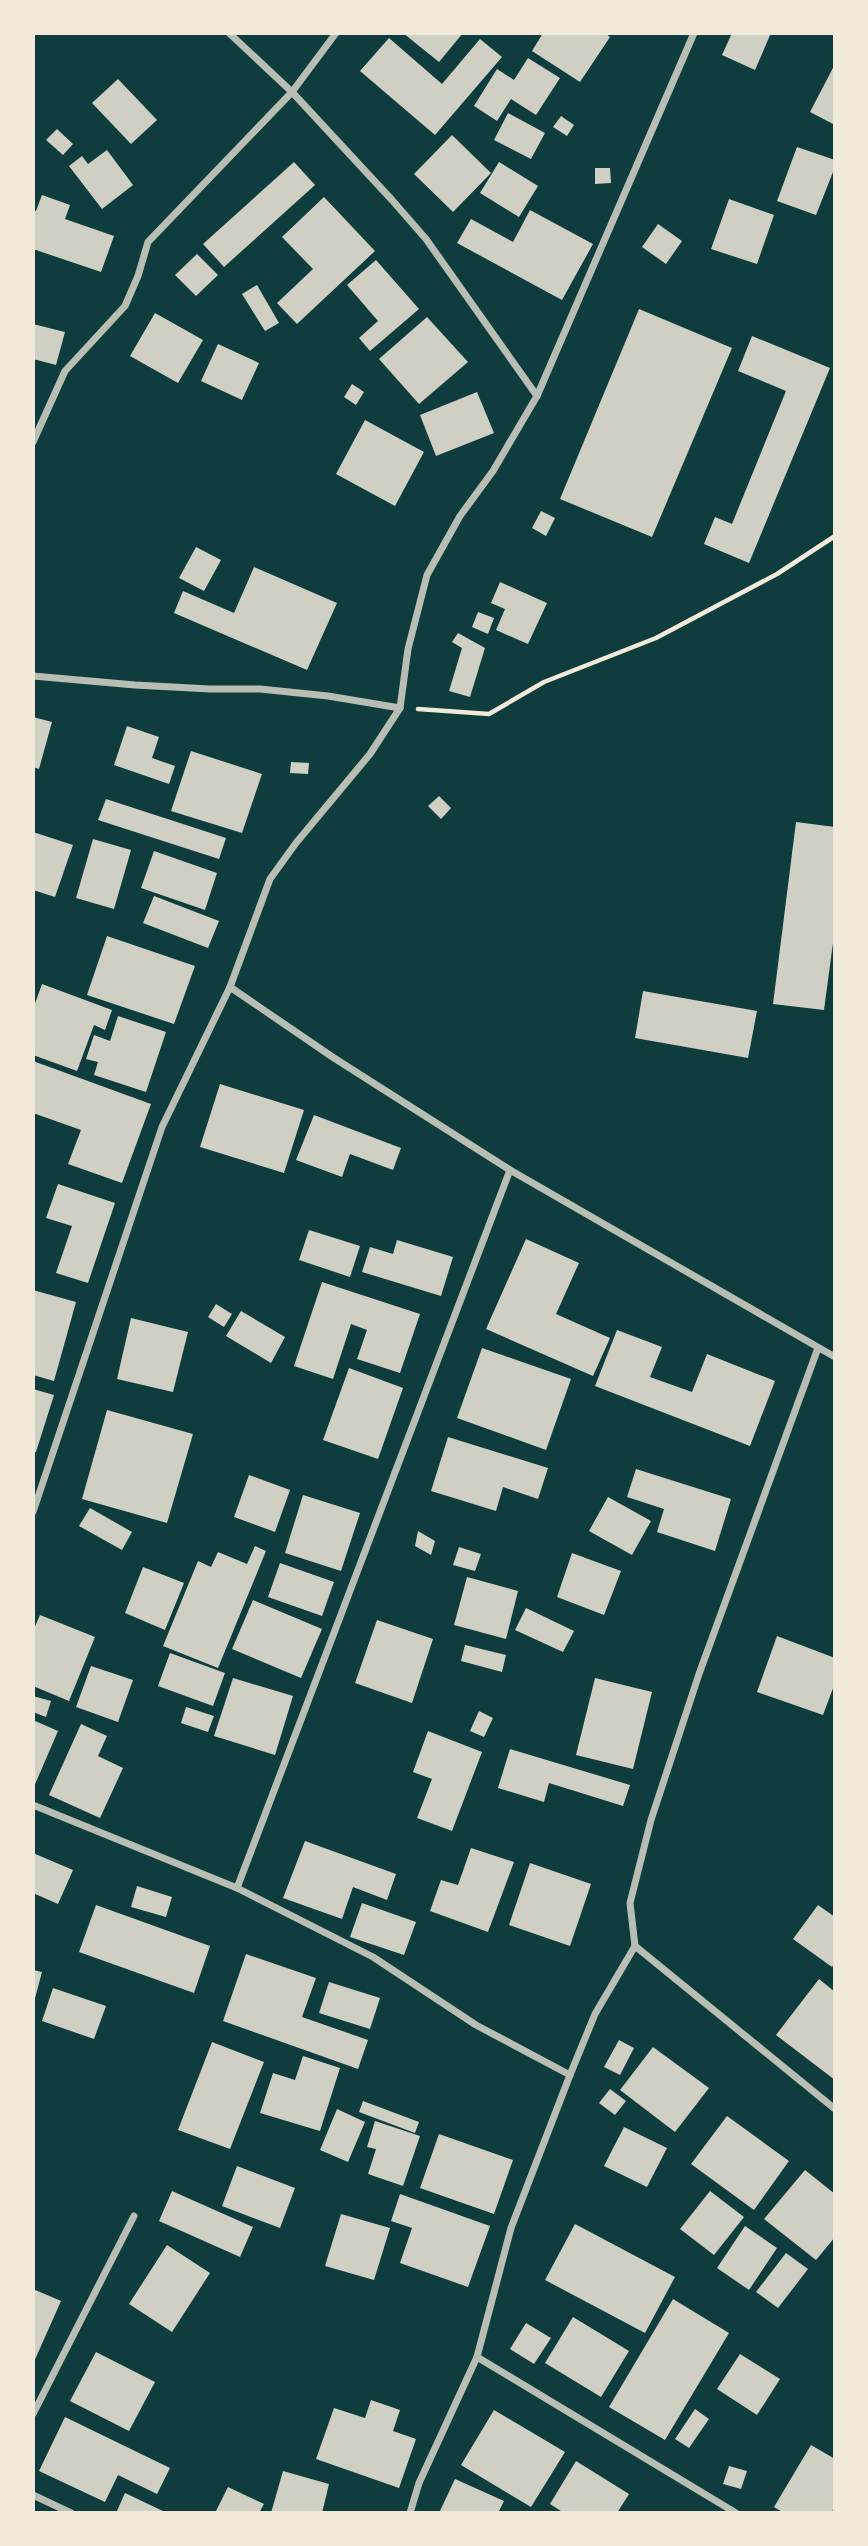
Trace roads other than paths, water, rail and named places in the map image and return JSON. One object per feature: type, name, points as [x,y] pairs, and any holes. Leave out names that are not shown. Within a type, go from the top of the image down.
[{"type":"street","points":[[229,33],[292,92],[426,239],[537,396]]},
{"type":"street","points":[[33,442],[65,371],[125,306],[148,242],[292,92],[336,33]]},
{"type":"street","points":[[33,1512],[162,1127],[230,987],[270,880],[296,843],[370,754],[400,708],[408,649],[427,575],[460,516],[494,471],[537,396],[694,33]]},
{"type":"street","points":[[33,677],[198,689],[260,689],[328,696],[400,708]]},
{"type":"street","points":[[230,987],[334,1058],[510,1170],[835,1357]]},
{"type":"street","points":[[237,1888],[510,1170]]},
{"type":"street","points":[[411,2513],[419,2483],[477,2357],[511,2228],[570,2075],[595,2014],[635,1946],[630,1903],[651,1820],[699,1674],[818,1348]]},
{"type":"street","points":[[33,1805],[237,1888],[373,1956],[476,2025],[570,2075]]},
{"type":"street","points":[[635,1946],[835,2109]]},
{"type":"street","points":[[33,2414],[134,2216]]},
{"type":"street","points":[[477,2357],[736,2513]]},
{"type":"street","points":[[33,2495],[71,2513]]}]
